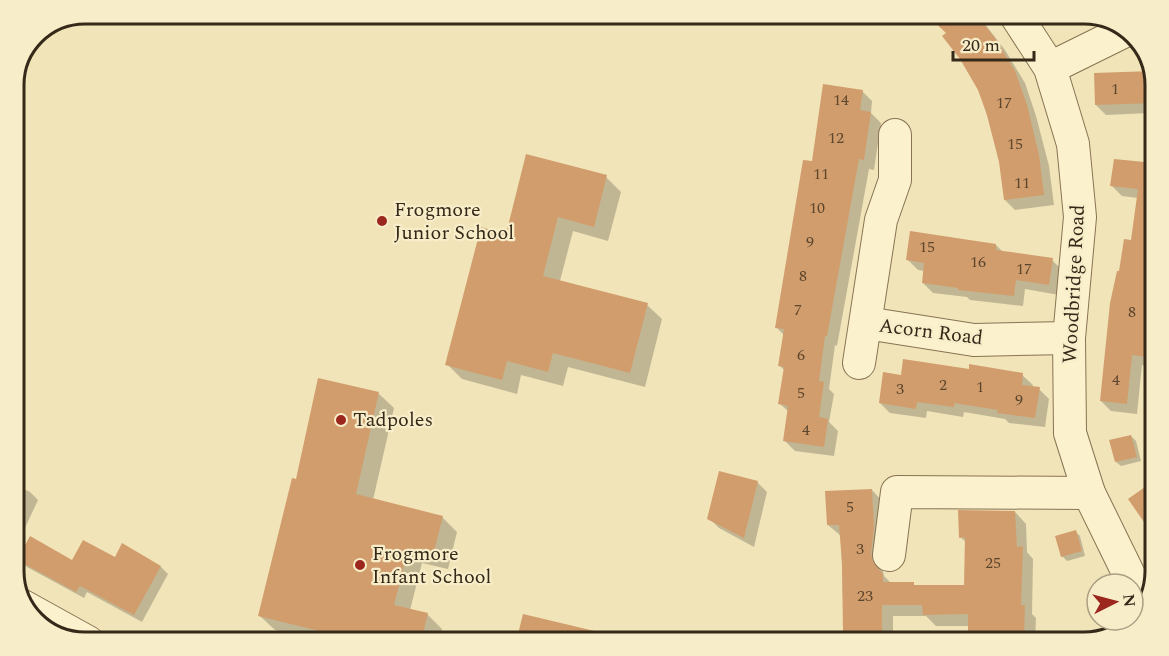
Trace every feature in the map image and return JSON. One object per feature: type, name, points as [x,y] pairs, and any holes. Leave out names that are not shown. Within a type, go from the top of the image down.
[{"type":"street","name":"Woodbridge Road","points":[[1021,24],[1050,68],[1073,144],[1080,217],[1069,338],[1070,433],[1089,493],[1140,594]]},
{"type":"street","points":[[1050,68],[1118,34]]},
{"type":"street","name":"Acorn Road","points":[[859,363],[881,220],[895,180],[895,135]]},
{"type":"street","name":"Acorn Road","points":[[866,323],[974,340],[1069,338]]},
{"type":"street","points":[[889,555],[897,492],[1089,493]]},
{"type":"building","points":[[937,24],[984,24],[1015,71],[1027,105],[1039,155],[1044,195],[1004,200],[999,162],[987,115],[978,90],[960,59],[942,36],[946,33]]},
{"type":"building","points":[[1143,71],[1145,103],[1095,105],[1094,73]]},
{"type":"building","points":[[823,84],[863,90],[860,110],[871,112],[864,160],[859,159],[827,336],[825,336],[819,381],[824,382],[819,417],[828,419],[824,447],[783,441],[788,406],[778,404],[784,367],[778,366],[784,329],[775,328],[803,160],[812,161]]},
{"type":"building","points":[[526,154],[607,175],[594,227],[558,217],[543,276],[648,303],[630,373],[553,353],[548,372],[507,361],[502,380],[445,365],[481,227],[506,234]]},
{"type":"building","points":[[1114,159],[1145,162],[1145,357],[1132,355],[1127,404],[1100,401],[1110,303],[1117,271],[1119,271],[1124,239],[1131,240],[1138,189],[1110,186]]},
{"type":"building","points":[[910,231],[996,244],[996,250],[1053,258],[1049,285],[1016,280],[1014,296],[958,290],[958,288],[922,283],[924,263],[906,260]]},
{"type":"building","points":[[903,359],[969,369],[969,364],[1023,373],[1022,385],[1040,387],[1035,418],[997,413],[998,410],[954,403],[954,407],[917,402],[916,409],[879,403],[883,372],[901,375]]},
{"type":"building","points":[[318,378],[379,392],[356,494],[443,516],[433,555],[408,549],[394,605],[428,613],[423,632],[324,632],[258,616],[292,478],[296,479]]},
{"type":"building","points":[[1131,435],[1137,457],[1115,462],[1109,440]]},
{"type":"building","points":[[719,471],[758,481],[744,538],[707,519]]},
{"type":"building","points":[[1145,487],[1145,524],[1128,499]]},
{"type":"building","points":[[872,489],[874,528],[871,553],[873,562],[883,574],[883,582],[914,582],[914,585],[964,585],[965,537],[959,538],[958,510],[1015,511],[1017,547],[1023,546],[1021,605],[1025,605],[1024,632],[968,632],[968,614],[923,615],[922,605],[882,605],[882,632],[843,632],[839,525],[827,525],[825,491]]},
{"type":"building","points":[[1076,530],[1082,551],[1061,557],[1055,536]]},
{"type":"building","points":[[30,536],[72,560],[83,540],[115,557],[122,543],[161,566],[134,615],[80,586],[76,592],[24,564],[24,547]]},
{"type":"building","points":[[523,614],[599,632],[518,632]]},
{"type":"place","name":"Frogmore Junior School","points":[[382,221]]},
{"type":"place","name":"Tadpoles","points":[[341,420]]},
{"type":"place","name":"Frogmore Infant School","points":[[360,565]]}]
